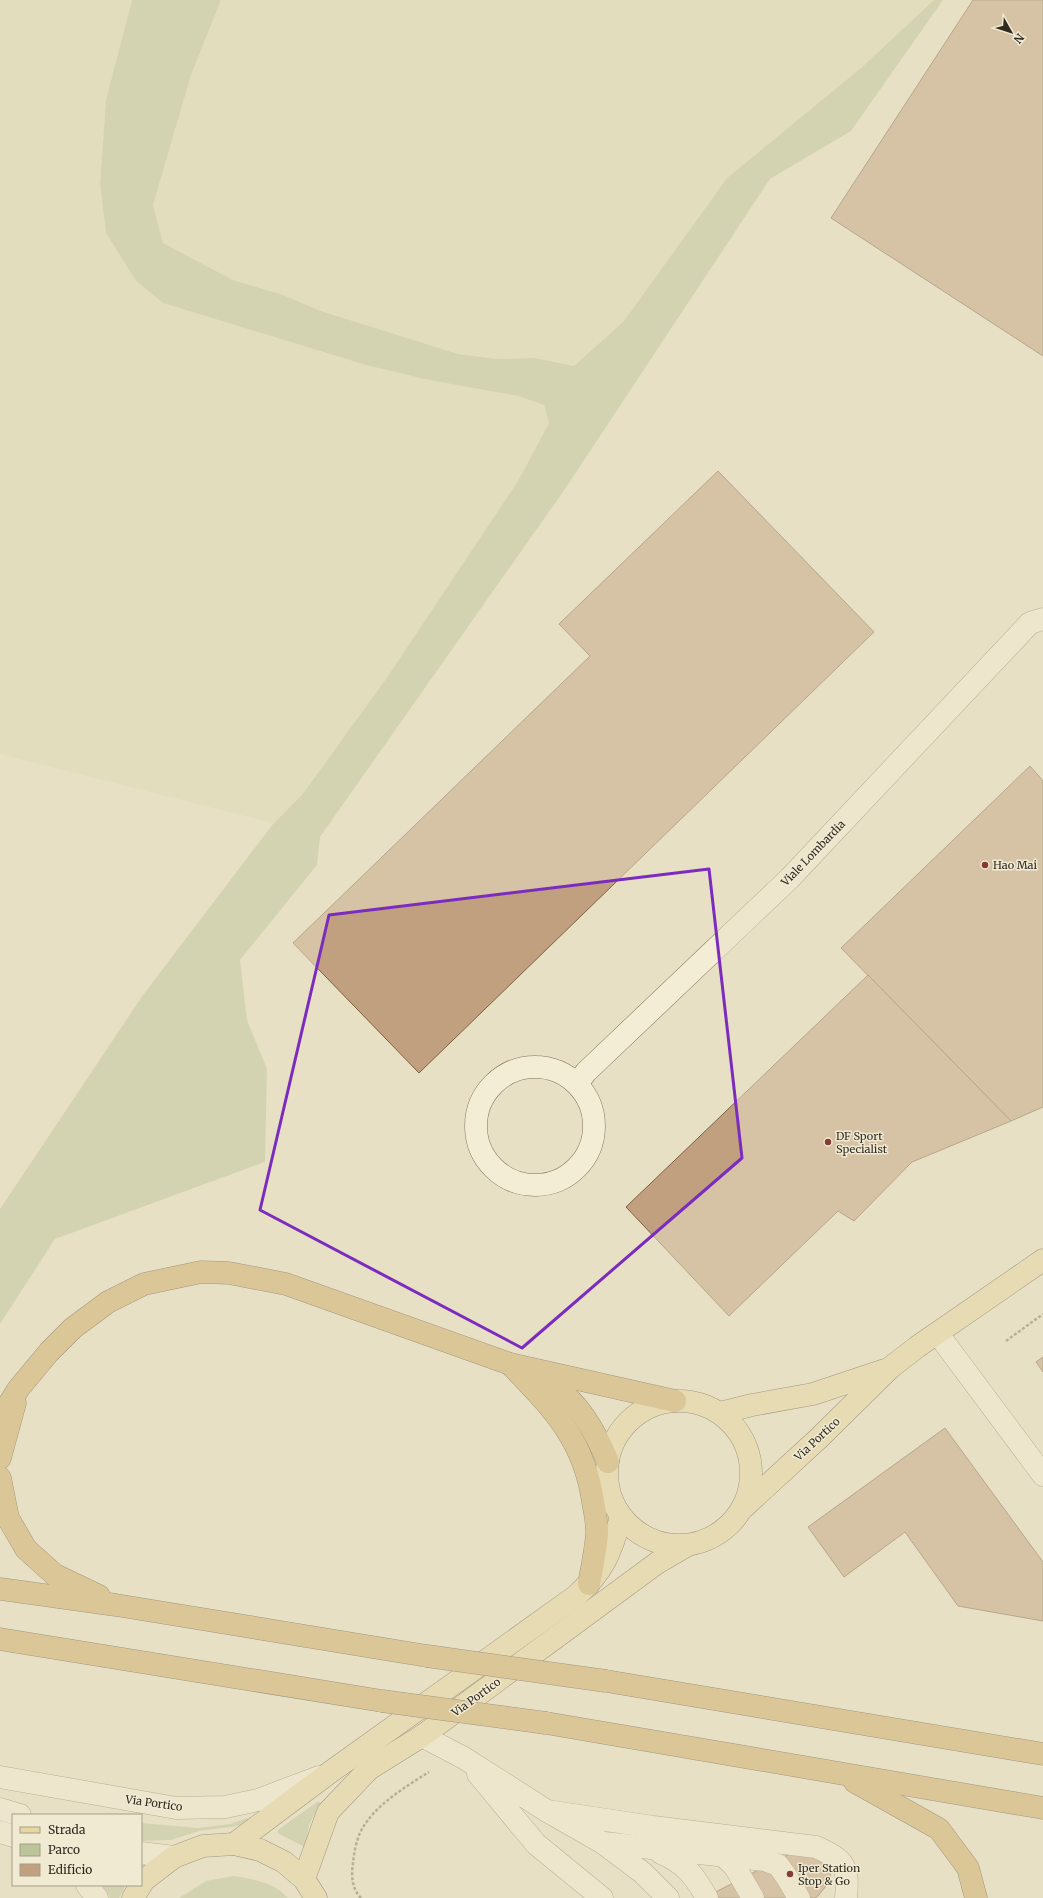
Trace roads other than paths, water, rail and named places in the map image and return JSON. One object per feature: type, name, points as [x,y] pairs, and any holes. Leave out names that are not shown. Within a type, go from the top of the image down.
[{"type":"highway","points":[[0,1418],[19,1388],[49,1352],[73,1328],[108,1302],[144,1284],[201,1272],[229,1273],[286,1284],[510,1364],[675,1401]]},
{"type":"highway","points":[[510,1364],[556,1388],[574,1404],[598,1437],[608,1462]]},
{"type":"highway","points":[[510,1364],[534,1389],[567,1429],[579,1449],[588,1472],[597,1533],[590,1584]]},
{"type":"highway","points":[[0,1458],[19,1388]]},
{"type":"highway","points":[[0,1478],[8,1518],[26,1549],[55,1575],[116,1605]]},
{"type":"highway","points":[[0,1589],[116,1605],[427,1656],[606,1681],[1043,1754]]},
{"type":"highway","points":[[0,1639],[382,1701],[546,1723],[1043,1808]]},
{"type":"highway","points":[[842,1774],[939,1829],[968,1868],[976,1898]]},
{"type":"main road","name":"Via Portico","points":[[742,1509],[750,1487],[751,1461],[740,1434],[720,1413],[706,1406],[692,1402],[675,1401],[661,1403],[648,1408],[631,1419],[614,1442],[608,1462],[607,1481],[612,1500],[621,1516],[640,1534],[653,1541],[670,1545],[688,1545],[707,1540],[725,1529],[742,1509],[819,1438],[890,1368],[1043,1260]]},
{"type":"main road","name":"Via Portico","points":[[720,1413],[752,1405],[813,1394],[890,1368]]},
{"type":"main road","name":"Via Portico","points":[[234,1844],[329,1773],[576,1596],[590,1584],[606,1562],[621,1516]]},
{"type":"main road","name":"Via Portico","points":[[304,1879],[328,1812],[369,1769],[422,1736],[658,1563],[688,1545]]},
{"type":"main road","points":[[142,1883],[144,1880],[174,1857],[203,1846],[234,1844],[260,1850],[284,1862],[304,1879],[316,1898]]},
{"type":"main road","points":[[133,1898],[140,1886]]},
{"type":"street","name":"Viale Lombardia","points":[[577,1084],[586,1072],[790,878],[1030,623],[1043,618]]},
{"type":"street","points":[[543,1067],[562,1073],[577,1084],[589,1101],[594,1120],[593,1140],[586,1158],[572,1173],[555,1182],[535,1185],[516,1182],[499,1173],[486,1159],[478,1142],[476,1123],[481,1104],[491,1087],[506,1075],[524,1068],[543,1067]]},
{"type":"street","points":[[938,1334],[1043,1475]]},
{"type":"street","points":[[422,1736],[460,1756],[547,1811],[603,1843],[643,1873],[668,1898]]},
{"type":"street","points":[[460,1756],[536,1844],[602,1898]]},
{"type":"street","name":"Via Portico","points":[[0,1777],[176,1808],[225,1807],[258,1800],[329,1773]]},
{"type":"street","points":[[0,1808],[17,1814]]},
{"type":"street","points":[[547,1811],[653,1827],[816,1847],[835,1855],[845,1868],[848,1882],[846,1898]]},
{"type":"street","points":[[0,1832],[12,1836]]},
{"type":"street","points":[[603,1843],[765,1860],[778,1865],[799,1898]]},
{"type":"street","points":[[651,1848],[682,1863],[692,1872],[707,1898]]},
{"type":"street","points":[[142,1853],[174,1857]]},
{"type":"street","points":[[724,1856],[735,1866],[753,1898]]},
{"type":"street","points":[[88,1886],[97,1898]]},
{"type":"place","name":"Hao Mai","points":[[985,865]]},
{"type":"place","name":"DF Sport Specialist","points":[[828,1142]]},
{"type":"place","name":"Iper Station Stop & Go","points":[[790,1874]]}]
